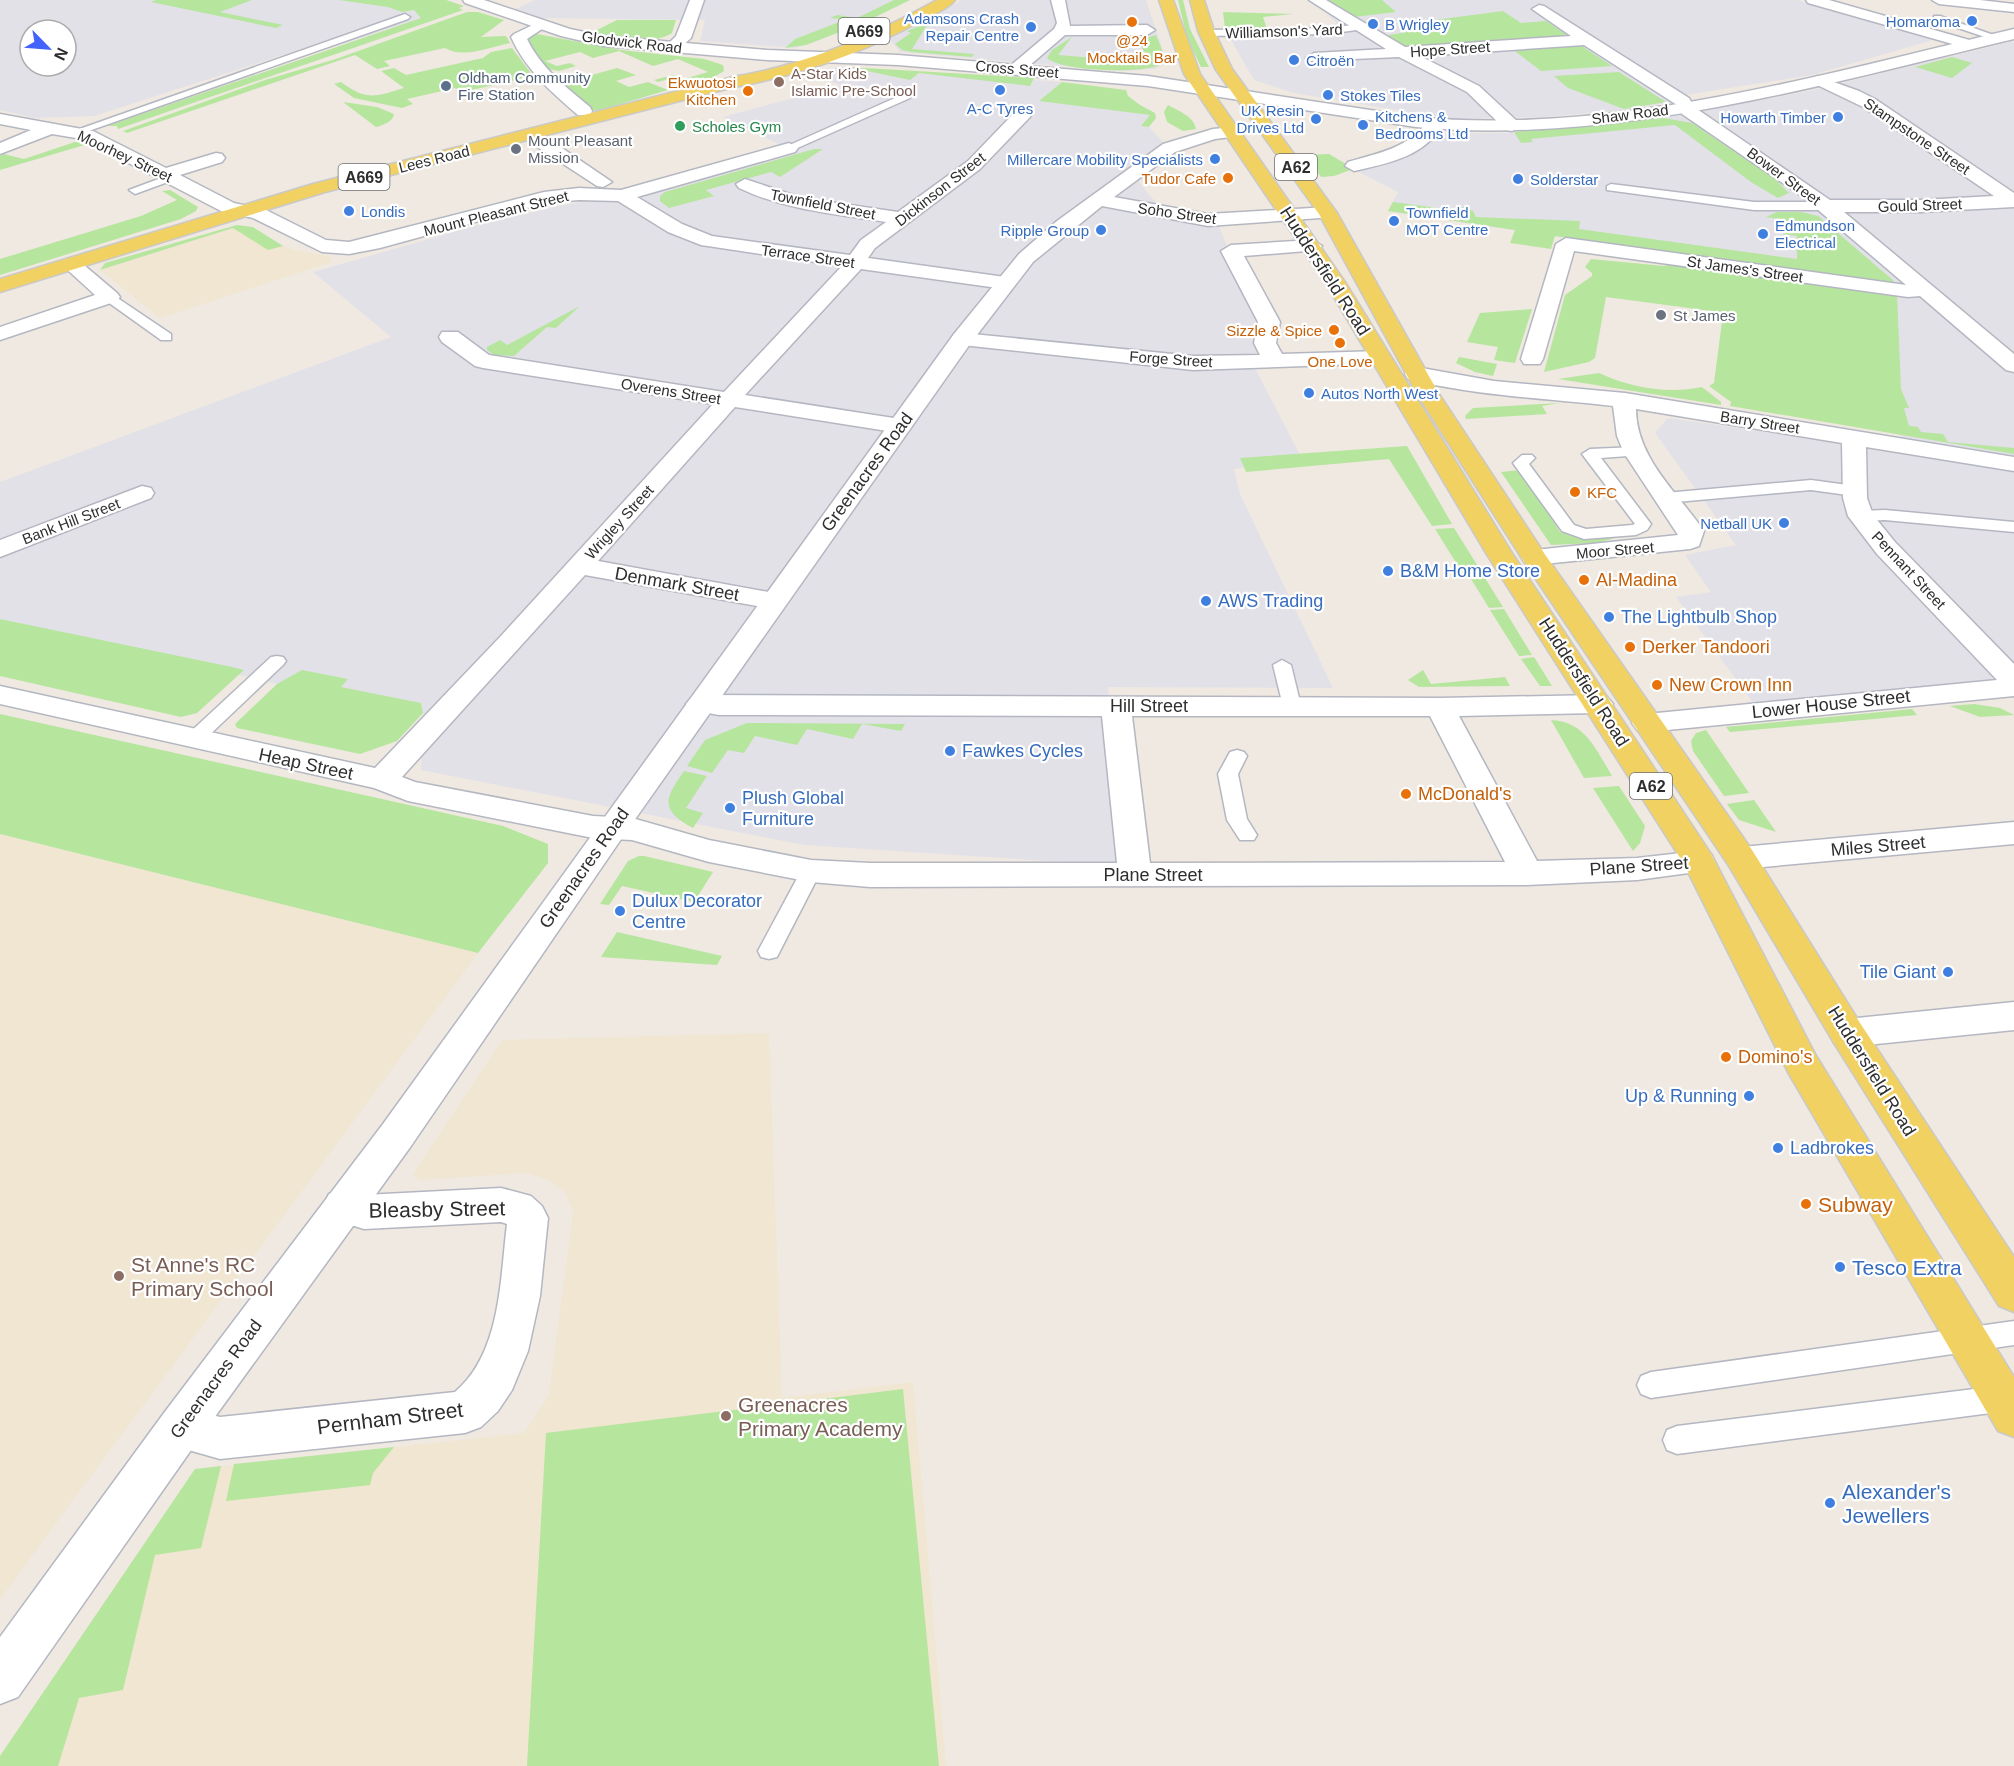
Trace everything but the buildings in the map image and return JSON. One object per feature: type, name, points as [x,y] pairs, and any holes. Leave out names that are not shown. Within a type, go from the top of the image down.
[{"type":"main road","name":"Lees Road","points":[[733,82],[882,23],[925,0]]},
{"type":"main road","name":"Lees Road","points":[[0,286],[319,188],[733,82],[780,74],[830,57],[875,38],[948,0]]},
{"type":"main road","name":"A62","points":[[1166,0],[1187,63],[1203,87]]},
{"type":"main road","name":"A62","points":[[1197,0],[1207,33],[1224,69],[1241,94]]},
{"type":"main road","name":"Huddersfield Road","points":[[1203,87],[1312,246],[1499,553],[1699,862],[1802,1064],[1966,1340],[2010,1404]]},
{"type":"main road","name":"Huddersfield Road","points":[[1241,94],[1328,213],[1366,278],[1416,374],[1534,557],[1741,858],[1847,1033],[2014,1293]]},
{"type":"street","name":"Glodwick Road","points":[[470,0],[541,25],[604,41],[799,56]]},
{"type":"street","points":[[672,48],[683,38],[697,0]]},
{"type":"street","points":[[1016,69],[1061,31],[1064,23],[1058,0]]},
{"type":"street","points":[[1316,0],[1402,52],[1473,89],[1512,126]]},
{"type":"street","points":[[1813,0],[1968,44]]},
{"type":"street","points":[[1939,0],[2014,8]]},
{"type":"street","name":"Bower Street","points":[[1539,9],[1682,100],[1688,110],[1782,172],[1826,206],[2014,365]]},
{"type":"street","points":[[541,25],[519,37],[523,48],[552,84],[584,111]]},
{"type":"street","points":[[1061,31],[1129,34],[1147,30]]},
{"type":"street","name":"Shaw Road","points":[[1203,87],[1302,106],[1434,124],[1512,126],[1637,114],[1686,106],[1817,81],[2014,34]]},
{"type":"street","points":[[875,38],[878,45],[898,60]]},
{"type":"street","name":"Hope Street","points":[[1314,58],[1585,40]]},
{"type":"street","points":[[712,51],[736,63],[738,70],[733,82]]},
{"type":"street","name":"Lees Road","points":[[799,56],[830,57]]},
{"type":"street","name":"Cross Street","points":[[830,57],[1016,69],[1203,87]]},
{"type":"street","points":[[1118,78],[1158,74],[1187,63]]},
{"type":"street","points":[[1118,78],[1189,105],[1228,126]]},
{"type":"street","name":"Stampstone Street","points":[[1817,81],[1869,103],[2013,201]]},
{"type":"street","points":[[1262,123],[1280,112],[1302,106]]},
{"type":"street","name":"Dickinson Street","points":[[854,262],[868,244],[974,165],[1024,113]]},
{"type":"street","name":"Moorhey Street","points":[[0,119],[76,132],[94,138],[228,207],[243,210]]},
{"type":"street","points":[[1354,166],[1414,145],[1432,130],[1434,124]]},
{"type":"street","name":"Greenacres Road","points":[[0,1679],[180,1428],[397,1135],[774,601],[962,339],[1005,283],[1038,247],[1174,145],[1213,134],[1228,126]]},
{"type":"street","points":[[0,149],[51,128]]},
{"type":"street","points":[[512,195],[597,178],[531,135]]},
{"type":"street","name":"Mount Pleasant Street","points":[[243,210],[264,216],[322,246],[349,248],[380,243],[544,198],[579,194],[622,196],[789,148]]},
{"type":"street","points":[[169,175],[216,158]]},
{"type":"street","name":"Townfield Street","points":[[768,177],[737,186],[784,200],[903,219]]},
{"type":"street","name":"Terrace Street","points":[[622,196],[675,228],[708,241],[1005,283]]},
{"type":"street","name":"Soho Street","points":[[1099,200],[1208,220],[1328,213]]},
{"type":"street","name":"Gould Street","points":[[1826,206],[1921,206],[2013,201]]},
{"type":"street","name":"St James's Street","points":[[1532,359],[1566,244],[1908,291],[1924,290]]},
{"type":"street","points":[[1275,362],[1266,343],[1269,322],[1231,251],[1312,246]]},
{"type":"street","name":"Wrigley Street","points":[[382,780],[854,262]]},
{"type":"street","points":[[71,264],[110,297]]},
{"type":"street","points":[[0,334],[110,297]]},
{"type":"street","name":"Overens Street","points":[[450,337],[483,361],[900,426]]},
{"type":"street","name":"Forge Street","points":[[962,339],[1193,363],[1380,358]]},
{"type":"street","name":"Barry Street","points":[[1416,374],[1506,391],[1564,392],[1625,400],[2014,464]]},
{"type":"street","name":"Barry Street","points":[[1438,408],[1449,403],[1499,395],[1506,391]]},
{"type":"street","points":[[1625,400],[1624,413],[1641,466],[1665,498]]},
{"type":"street","points":[[1854,437],[1858,503]]},
{"type":"street","name":"Bank Hill Street","points":[[0,549],[142,493]]},
{"type":"street","name":"Moor Street","points":[[1534,557],[1679,544],[1690,541],[1691,531],[1665,498]]},
{"type":"street","name":"Pennant Street","points":[[1858,503],[1886,548],[2014,681]]},
{"type":"street","name":"Denmark Street","points":[[579,566],[774,601]]},
{"type":"street","name":"Lower House Street","points":[[1647,723],[2014,687]]},
{"type":"street","name":"Heap Street","points":[[0,695],[382,780],[419,793],[593,827],[613,827]]},
{"type":"street","name":"Hill Street","points":[[701,704],[719,706],[1440,707],[1598,704]]},
{"type":"street","points":[[1116,706],[1135,875]]},
{"type":"street","points":[[1440,707],[1527,873]]},
{"type":"street","name":"Plane Street","points":[[613,827],[639,831],[709,851],[811,871],[870,875],[1527,873],[1638,869],[1699,862]]},
{"type":"street","name":"Miles Street","points":[[1741,858],[2014,833]]},
{"type":"street","points":[[1847,1033],[2014,1016]]},
{"type":"street","name":"Bleasby Street","points":[[343,1206],[364,1212],[501,1205],[517,1208],[528,1218]]},
{"type":"street","name":"Pernham Street","points":[[180,1428],[220,1438],[465,1412],[478,1404],[484,1396],[508,1349],[528,1218]]},
{"type":"lane","points":[[76,132],[405,17]]},
{"type":"lane","points":[[1937,18],[1997,38]]},
{"type":"lane","name":"Williamson's Yard","points":[[1207,33],[1305,32],[1361,27]]},
{"type":"lane","points":[[273,53],[289,57]]},
{"type":"lane","points":[[789,148],[906,96]]},
{"type":"lane","points":[[135,190],[169,175]]},
{"type":"lane","points":[[1611,188],[1754,206],[1826,206]]},
{"type":"lane","points":[[110,297],[165,337]]},
{"type":"lane","points":[[1527,458],[1521,463],[1568,528],[1584,534],[1636,530],[1641,527],[1642,524],[1590,454],[1636,452]]},
{"type":"lane","points":[[1665,498],[1811,485],[1884,515],[2014,527]]},
{"type":"lane","points":[[194,739],[277,661]]},
{"type":"lane","points":[[1282,665],[1292,706]]},
{"type":"lane","points":[[1237,756],[1228,774],[1236,820],[1247,835]]},
{"type":"lane","points":[[769,951],[811,871]]},
{"type":"lane","points":[[1651,1385],[2014,1333]]},
{"type":"lane","points":[[1677,1440],[2010,1404]]},
{"type":"shaded area","points":[[0,0],[446,0],[461,5],[339,45],[326,41],[94,116],[35,118],[0,110]]},
{"type":"shaded area","points":[[535,0],[910,0],[867,21],[861,20],[796,48],[700,41],[705,20],[540,18],[515,9]]},
{"type":"shaded area","points":[[962,0],[1146,0],[1167,62],[1155,69],[1121,71],[900,52],[889,39]]},
{"type":"shaded area","points":[[1311,0],[1797,0],[1933,40],[1812,75],[1685,95],[1668,103],[1616,111],[1543,117],[1450,119],[1294,93],[1254,80],[1224,28],[1323,30],[1337,23]]},
{"type":"shaded area","points":[[2014,41],[2014,699],[1997,681],[1754,704],[1676,597],[1711,592],[1685,555],[1736,545],[1655,433],[1668,418],[1901,451],[1897,294],[1883,280],[1559,237],[1388,211],[1398,192],[1353,169],[1420,148],[1440,134],[1545,132],[1723,107],[1809,91]]},
{"type":"shaded area","points":[[839,67],[1062,82],[1040,100],[1150,115],[1141,126],[1149,127],[1164,143],[1129,170],[1170,220],[1219,226],[1230,254],[1264,320],[1255,368],[1302,459],[1234,469],[1240,494],[1333,688],[1108,687],[1124,866],[804,845],[421,770],[423,713],[309,691],[0,619],[0,482],[391,337],[313,272],[489,222],[569,204],[657,192],[797,153],[723,117],[841,85],[804,74]]},
{"type":"shaded area","points":[[237,227],[294,250],[328,256],[332,262],[160,318],[100,270]]},
{"type":"shaded area","name":"St Anne's RC Primary School","points":[[0,834],[478,953],[0,1599]]},
{"type":"shaded area","name":"Greenacres Primary Academy","points":[[769,1033],[782,1398],[913,1382],[946,1766],[0,1766],[0,1756],[195,1469],[524,1433],[549,1395],[573,1212],[565,1192],[548,1180],[526,1173],[420,1180],[413,1174],[502,1040]]},
{"type":"green space","points":[[156,0],[252,0],[220,12],[283,25],[276,28],[151,2]]},
{"type":"green space","points":[[339,0],[446,0],[464,6],[459,8],[463,10],[118,129],[117,126],[107,126],[421,18],[414,10],[402,12],[388,7]]},
{"type":"green space","points":[[894,0],[910,0],[867,21],[830,18],[837,15],[857,18]]},
{"type":"green space","points":[[1178,0],[1183,0],[1190,29],[1209,67],[1201,67],[1187,38]]},
{"type":"green space","points":[[1327,0],[1382,0],[1396,12],[1354,17]]},
{"type":"green space","points":[[1503,11],[1521,23],[1546,21],[1568,36],[1405,48],[1384,36],[1413,31],[1404,24]]},
{"type":"green space","points":[[467,12],[478,12],[504,20],[481,37],[506,36],[510,43],[468,52],[445,48],[384,61],[390,66],[377,69],[355,55],[127,133],[123,131],[265,80],[336,59]]},
{"type":"green space","points":[[1223,12],[1293,14],[1263,17],[1267,29],[1230,30],[1225,28]]},
{"type":"green space","points":[[617,20],[676,20],[672,33],[654,39],[633,40],[593,32]]},
{"type":"green space","points":[[842,21],[863,23],[806,45],[785,48],[795,39]]},
{"type":"green space","points":[[929,22],[912,49],[974,54],[972,57],[911,52],[902,50],[895,44],[911,33],[907,31]]},
{"type":"green space","points":[[537,34],[621,50],[704,59],[723,65],[724,71],[712,78],[684,85],[669,79],[658,82],[654,80],[673,75],[684,79],[708,72],[678,59],[653,66],[619,51],[593,58],[580,52],[545,61],[557,66],[570,63],[576,66],[559,71],[548,69],[526,38]]},
{"type":"green space","points":[[1156,35],[1167,62],[1158,66],[1126,70],[1087,69],[1056,63],[1047,58],[1052,50],[1072,37],[1058,55],[1146,62],[1151,53],[1144,52],[1139,40]]},
{"type":"green space","points":[[1580,45],[1612,66],[1541,71],[1512,49]]},
{"type":"green space","points":[[512,48],[533,76],[463,92],[455,88],[407,99],[413,104],[402,108],[354,98],[334,84],[341,82],[364,95],[378,95],[404,88],[381,71],[394,68],[406,75],[483,58],[491,52]]},
{"type":"green space","points":[[1952,57],[1972,63],[1952,78],[1915,67]]},
{"type":"green space","points":[[848,67],[1034,78],[1030,86],[919,73],[910,80]]},
{"type":"green space","points":[[617,68],[636,75],[616,81],[629,87],[648,82],[668,90],[597,111],[592,110],[556,79],[570,73],[581,78]]},
{"type":"green space","points":[[1619,72],[1666,102],[1624,109],[1568,88],[1554,76]]},
{"type":"green space","points":[[1062,82],[1126,90],[1128,96],[1155,113],[1156,118],[1149,127],[1141,126],[1150,115],[1039,101]]},
{"type":"green space","points":[[343,102],[377,107],[394,114],[390,121],[376,127]]},
{"type":"green space","points":[[1168,105],[1189,117],[1196,129],[1183,131],[1167,122],[1164,112]]},
{"type":"green space","points":[[1664,118],[1692,123],[1775,179],[1789,193],[1778,198],[1751,182],[1675,125],[1531,139],[1533,142],[1521,143],[1514,132]]},
{"type":"green space","points":[[78,141],[88,144],[0,170],[0,156],[4,154],[24,159]]},
{"type":"green space","points":[[814,149],[823,149],[780,177],[771,172],[706,190],[714,196],[669,208],[660,201],[660,196],[665,192]]},
{"type":"green space","points":[[1329,154],[1353,169],[1334,176],[1321,177],[1306,155]]},
{"type":"green space","points":[[170,190],[198,207],[196,211],[181,219],[0,275],[0,259],[141,216],[177,200],[162,191]]},
{"type":"green space","points":[[1393,202],[1445,209],[1463,207],[1473,211],[1476,217],[1580,221],[1579,229],[1797,259],[1797,236],[1783,234],[1784,220],[1766,217],[1777,212],[1801,212],[1818,216],[1894,281],[1890,283],[1555,236],[1551,249],[1510,243],[1515,230],[1388,211]]},
{"type":"green space","points":[[237,225],[253,227],[283,246],[268,250],[233,228],[100,270],[105,263]]},
{"type":"green space","points":[[1591,259],[1664,266],[1676,263],[1897,294],[1901,389],[1909,408],[1904,408],[1909,426],[1918,427],[1921,432],[1943,434],[1948,442],[2014,448],[2014,454],[1730,406],[1731,402],[1709,386],[1714,383],[1723,314],[1719,312],[1606,297],[1595,358],[1589,362],[1544,372],[1565,295],[1592,276],[1592,273],[1585,267]]},
{"type":"green space","points":[[580,306],[556,328],[547,327],[514,356],[494,355],[487,350],[487,347],[500,340],[507,345]]},
{"type":"green space","points":[[1532,309],[1515,363],[1494,360],[1498,347],[1467,342],[1480,313]]},
{"type":"green space","points":[[1459,357],[1497,364],[1493,376],[1475,372],[1456,363]]},
{"type":"green space","points":[[1599,373],[1637,386],[1663,390],[1702,387],[1721,402],[1721,405],[1558,379]]},
{"type":"green space","points":[[1560,403],[1542,406],[1547,414],[1466,419],[1465,416],[1473,408]]},
{"type":"green space","points":[[1407,446],[1452,524],[1432,526],[1389,459],[1246,472],[1240,458]]},
{"type":"green space","points":[[1520,470],[1560,532],[1581,539],[1615,538],[1597,543],[1551,545],[1501,472]]},
{"type":"green space","points":[[1454,528],[1484,576],[1465,577],[1435,529]]},
{"type":"green space","points":[[1485,578],[1503,607],[1489,608],[1471,579]]},
{"type":"green space","points":[[1504,609],[1532,655],[1519,656],[1490,610]]},
{"type":"green space","points":[[0,619],[244,670],[197,713],[181,717],[0,676]]},
{"type":"green space","points":[[1534,657],[1552,686],[1540,686],[1521,659]]},
{"type":"green space","points":[[302,670],[348,679],[341,687],[421,703],[423,713],[397,741],[360,754],[237,728],[235,724],[277,684]]},
{"type":"green space","points":[[1423,670],[1431,684],[1505,677],[1510,686],[1419,687],[1408,680]]},
{"type":"green space","points":[[1974,704],[2000,708],[2014,715],[1980,717],[1950,706]]},
{"type":"green space","points":[[1912,709],[1917,715],[1730,732],[1726,727]]},
{"type":"green space","points":[[0,714],[503,826],[548,844],[548,863],[478,953],[0,834]]},
{"type":"green space","points":[[1551,720],[1573,726],[1589,739],[1612,776],[1584,778]]},
{"type":"green space","points":[[747,723],[905,724],[901,731],[862,724],[853,739],[807,729],[797,745],[755,736],[744,753],[728,750],[712,773],[687,766],[705,740]]},
{"type":"green space","points":[[1706,730],[1749,793],[1724,796],[1693,751],[1691,741],[1696,733]]},
{"type":"green space","points":[[684,771],[707,776],[686,808],[703,813],[693,828],[675,815],[669,803],[673,789]]},
{"type":"green space","points":[[1619,786],[1645,826],[1640,843],[1633,851],[1593,788]]},
{"type":"green space","points":[[1754,800],[1776,832],[1739,820],[1727,804]]},
{"type":"green space","points":[[639,856],[713,872],[694,902],[622,886],[609,905],[600,904],[628,861]]},
{"type":"green space","points":[[617,932],[722,956],[717,965],[601,957]]},
{"type":"green space","points":[[903,1389],[939,1766],[527,1766],[546,1433]]},
{"type":"green space","points":[[394,1447],[373,1473],[370,1485],[226,1501],[234,1464]]},
{"type":"green space","points":[[221,1466],[201,1548],[155,1555],[123,1690],[79,1698],[58,1766],[0,1766],[0,1756],[195,1469]]},
{"type":"place","name":"Homaroma","points":[[1972,21]]},
{"type":"place","name":"@24 Mocktails Bar","points":[[1132,22]]},
{"type":"place","name":"B Wrigley","points":[[1373,24]]},
{"type":"place","name":"Adamsons Crash Repair Centre","points":[[1031,27]]},
{"type":"place","name":"Citroën","points":[[1294,60]]},
{"type":"place","name":"A-Star Kids Islamic Pre-School","points":[[779,82]]},
{"type":"place","name":"Oldham Community Fire Station","points":[[446,86]]},
{"type":"place","name":"A-C Tyres","points":[[1000,90]]},
{"type":"place","name":"Ekwuotosi Kitchen","points":[[748,91]]},
{"type":"place","name":"Stokes Tiles","points":[[1328,95]]},
{"type":"place","name":"Howarth Timber","points":[[1838,117]]},
{"type":"place","name":"UK Resin Drives Ltd","points":[[1316,119]]},
{"type":"place","name":"Kitchens & Bedrooms Ltd","points":[[1363,125]]},
{"type":"place","name":"Scholes Gym","points":[[680,126]]},
{"type":"place","name":"Mount Pleasant Mission","points":[[516,149]]},
{"type":"place","name":"Millercare Mobility Specialists","points":[[1215,159]]},
{"type":"place","name":"Tudor Cafe","points":[[1228,178]]},
{"type":"place","name":"Solderstar","points":[[1518,179]]},
{"type":"place","name":"Londis","points":[[349,211]]},
{"type":"place","name":"Townfield MOT Centre","points":[[1394,221]]},
{"type":"place","name":"Ripple Group","points":[[1101,230]]},
{"type":"place","name":"Edmundson Electrical","points":[[1763,234]]},
{"type":"place","name":"St James","points":[[1661,315]]},
{"type":"place","name":"Sizzle & Spice","points":[[1334,330]]},
{"type":"place","name":"One Love","points":[[1340,343]]},
{"type":"place","name":"Autos North West","points":[[1309,393]]},
{"type":"place","name":"KFC","points":[[1575,492]]},
{"type":"place","name":"Netball UK","points":[[1784,523]]},
{"type":"place","name":"B&M Home Store","points":[[1388,571]]},
{"type":"place","name":"Al-Madina","points":[[1584,580]]},
{"type":"place","name":"AWS Trading","points":[[1206,601]]},
{"type":"place","name":"The Lightbulb Shop","points":[[1609,617]]},
{"type":"place","name":"Derker Tandoori","points":[[1630,647]]},
{"type":"place","name":"New Crown Inn","points":[[1657,685]]},
{"type":"place","name":"Fawkes Cycles","points":[[950,751]]},
{"type":"place","name":"McDonald's","points":[[1406,794]]},
{"type":"place","name":"Plush Global Furniture","points":[[730,808]]},
{"type":"place","name":"Dulux Decorator Centre","points":[[620,911]]},
{"type":"place","name":"Tile Giant","points":[[1948,972]]},
{"type":"place","name":"Domino's","points":[[1726,1057]]},
{"type":"place","name":"Up & Running","points":[[1749,1096]]},
{"type":"place","name":"Ladbrokes","points":[[1778,1148]]},
{"type":"place","name":"Subway","points":[[1806,1204]]},
{"type":"place","name":"Tesco Extra","points":[[1840,1267]]},
{"type":"place","name":"St Anne's RC Primary School","points":[[119,1276]]},
{"type":"place","name":"Greenacres Primary Academy","points":[[726,1416]]},
{"type":"place","name":"Alexander's Jewellers","points":[[1830,1503]]}]
